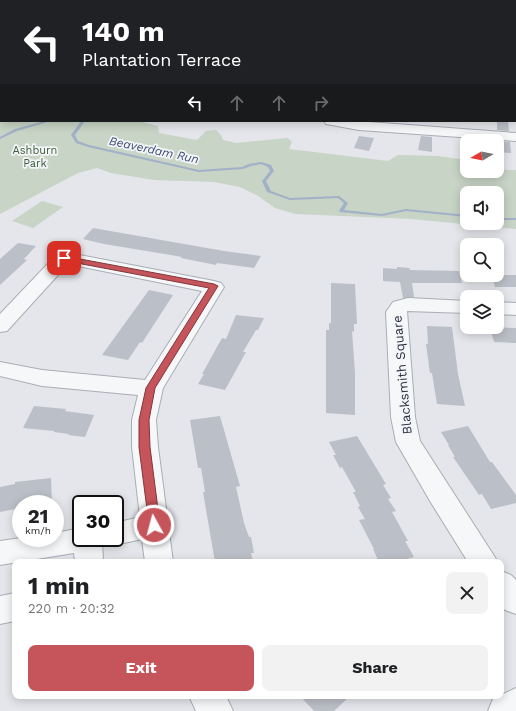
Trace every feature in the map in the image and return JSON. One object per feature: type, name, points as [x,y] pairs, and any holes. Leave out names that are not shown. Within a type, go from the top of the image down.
[{"type":"street","points":[[337,122],[359,126],[516,137]]},
{"type":"street","points":[[0,326],[64,258],[214,286],[151,388],[144,420],[145,447],[159,559]]},
{"type":"street","name":"Blacksmith Square","points":[[460,307],[408,304],[400,306],[396,312],[403,417],[408,442],[439,494],[482,559]]},
{"type":"street","points":[[504,308],[516,309]]},
{"type":"street","points":[[0,369],[42,378],[151,388]]},
{"type":"street","points":[[124,532],[154,525]]},
{"type":"street","points":[[0,553],[77,547]]},
{"type":"street","points":[[504,588],[516,602]]},
{"type":"street","points":[[0,610],[12,608]]},
{"type":"street","points":[[208,699],[216,711]]},
{"type":"street","points":[[505,711],[516,705]]},
{"type":"green space","name":"Ashburn Park","points":[[0,122],[143,122],[158,126],[159,133],[197,140],[206,131],[216,130],[221,135],[223,140],[236,143],[288,138],[292,142],[289,149],[388,161],[398,155],[438,156],[460,159],[460,178],[504,178],[504,169],[516,170],[516,229],[504,228],[504,186],[460,186],[460,224],[411,219],[295,214],[275,208],[258,196],[240,187],[214,182],[154,180],[111,173],[97,168],[78,173],[0,214]]},
{"type":"green space","points":[[42,201],[63,207],[33,228],[12,221]]},
{"type":"building","points":[[497,122],[508,122],[509,131],[497,130]]},
{"type":"building","points":[[359,136],[374,138],[369,151],[354,148]]},
{"type":"building","points":[[421,136],[432,137],[432,152],[418,150]]},
{"type":"building","points":[[504,142],[510,142],[511,153],[504,152]]},
{"type":"building","points":[[93,228],[261,256],[254,268],[217,263],[216,265],[181,258],[182,257],[83,239]]},
{"type":"building","points":[[18,243],[36,246],[24,259],[27,260],[0,285],[0,259]]},
{"type":"building","points":[[397,267],[409,268],[410,270],[459,271],[460,282],[462,283],[412,283],[414,297],[403,298],[400,282],[383,281],[383,268],[397,269]]},
{"type":"building","points":[[504,275],[516,275],[516,287],[495,287],[494,282],[504,282]]},
{"type":"building","points":[[331,283],[355,284],[357,324],[354,324],[354,332],[352,331],[355,373],[355,415],[326,413],[326,330],[329,330],[329,323],[331,323]]},
{"type":"building","points":[[149,290],[173,295],[142,343],[140,342],[128,360],[102,355]]},
{"type":"building","points":[[236,315],[264,318],[258,330],[256,330],[243,352],[246,352],[225,390],[198,384],[222,338],[226,339]]},
{"type":"building","points":[[427,326],[452,327],[458,374],[465,406],[437,404],[432,373],[430,373],[426,344],[428,344]]},
{"type":"building","points":[[504,328],[516,328],[516,343],[494,342],[492,334],[504,334]]},
{"type":"building","points":[[34,406],[66,409],[65,411],[94,415],[85,437],[68,435],[69,434],[54,431],[23,428]]},
{"type":"building","points":[[220,416],[240,486],[236,487],[244,523],[249,537],[251,537],[254,553],[251,553],[252,559],[214,559],[203,492],[205,492],[201,468],[198,468],[190,420]]},
{"type":"building","points":[[468,426],[490,462],[492,462],[516,495],[516,503],[491,509],[482,494],[479,495],[453,457],[455,457],[441,432]]},
{"type":"building","points":[[357,436],[386,484],[383,485],[391,498],[388,499],[396,511],[392,512],[408,541],[405,541],[414,557],[407,559],[378,559],[359,520],[365,519],[358,507],[360,506],[353,492],[356,492],[342,467],[340,468],[333,455],[336,455],[329,442]]},
{"type":"building","points":[[51,478],[52,495],[12,495],[12,510],[0,512],[0,487],[15,484],[15,482]]},
{"type":"building","points":[[303,699],[347,699],[334,711],[314,711]]},
{"type":"waterway","points":[[0,138],[16,130],[45,122]]},
{"type":"waterway","name":"Beaverdam Run","points":[[82,122],[73,135],[77,142],[88,146],[199,171],[243,168],[261,163],[270,166],[272,171],[264,181],[269,192],[290,199],[339,197],[346,203],[341,211],[382,215],[406,210],[460,215]]},
{"type":"waterway","name":"Beaverdam Run","points":[[504,219],[516,219]]},
{"type":"route","points":[[64,258],[214,286],[151,388],[144,420],[145,447],[154,525]]}]
